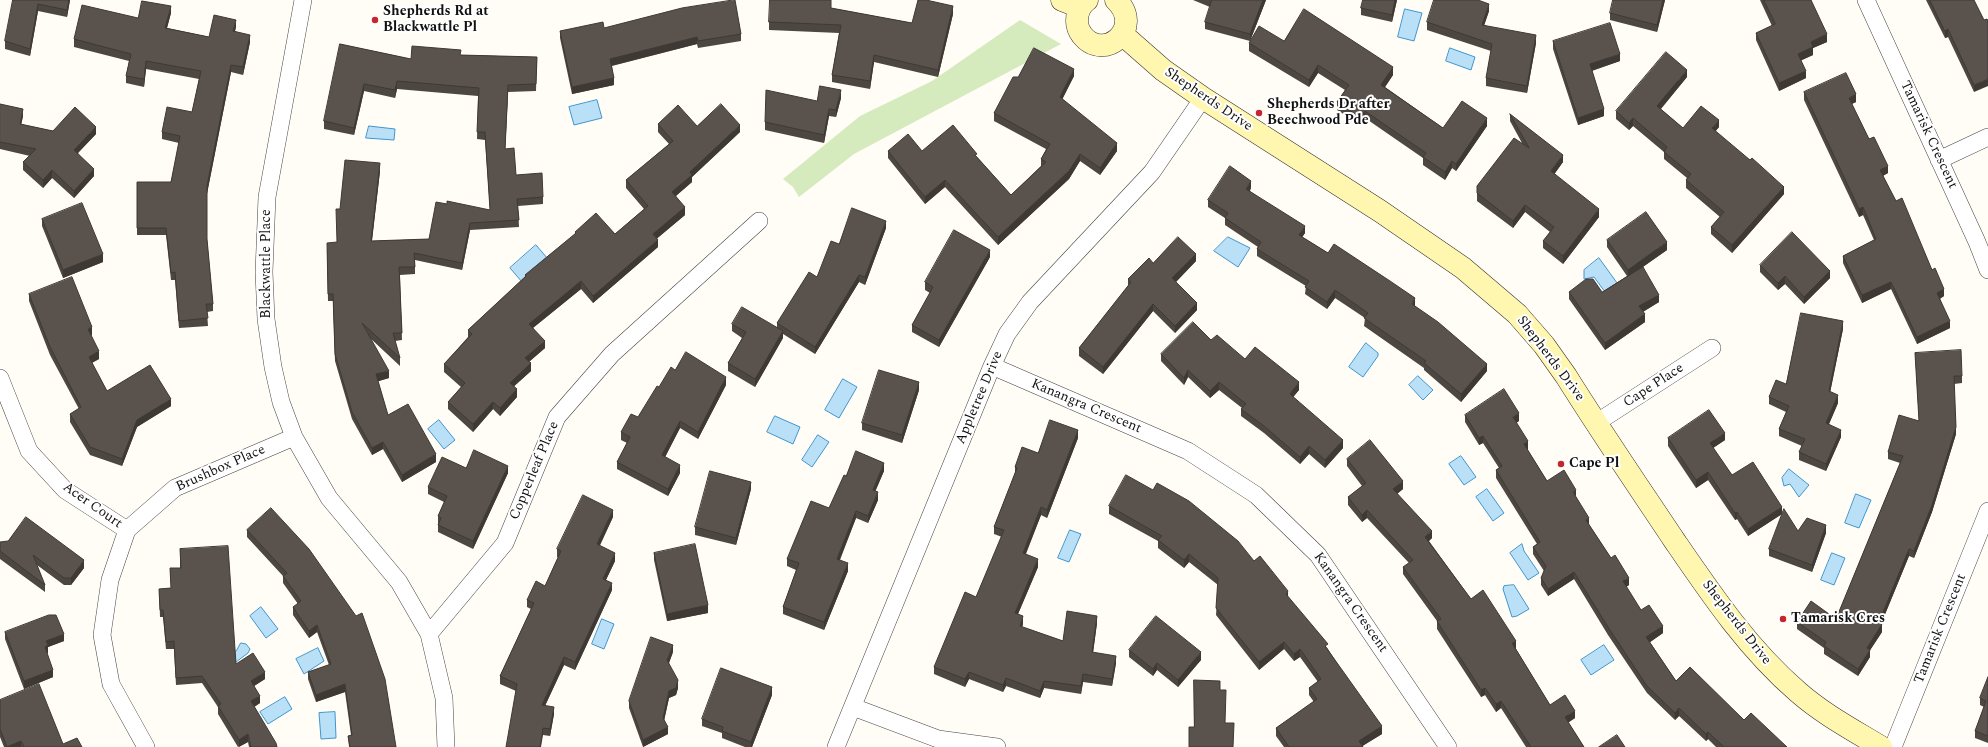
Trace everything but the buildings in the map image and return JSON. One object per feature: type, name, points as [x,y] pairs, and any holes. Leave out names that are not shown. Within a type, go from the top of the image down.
[{"type":"main road","points":[[1076,2],[1078,28],[1085,39],[1092,44],[1100,46],[1117,40],[1122,34],[1127,19],[1125,12],[1116,0]]},
{"type":"main road","name":"Shepherds Drive","points":[[1122,34],[1162,70],[1202,98],[1380,211],[1463,268],[1491,290],[1517,314],[1544,345],[1696,571],[1750,644],[1775,672],[1823,712],[1881,747]]},
{"type":"street","name":"Blackwattle Place","points":[[303,0],[267,197],[264,272],[266,319],[273,367],[282,402],[294,437],[329,498],[399,582],[429,634],[444,698],[446,747]]},
{"type":"street","name":"Tamarisk Crescent","points":[[1866,0],[1940,160],[1988,270]]},
{"type":"street","name":"Appletree Drive","points":[[836,747],[992,366],[1007,334],[1030,302],[1152,172],[1202,98]]},
{"type":"street","points":[[1940,160],[1988,137]]},
{"type":"street","name":"Copperleaf Place","points":[[429,634],[505,543],[558,417],[612,354],[759,220]]},
{"type":"street","name":"Cape Place","points":[[1596,423],[1712,348]]},
{"type":"street","name":"Kanangra Crescent","points":[[992,366],[1188,450],[1256,495],[1318,555],[1448,747]]},
{"type":"street","name":"Acer Court","points":[[0,378],[29,451],[65,490],[127,530]]},
{"type":"street","name":"Brushbox Place","points":[[127,530],[175,488],[294,437]]},
{"type":"street","name":"Tamarisk Crescent","points":[[1893,747],[1988,511]]},
{"type":"street","points":[[127,530],[110,580],[102,635],[111,684],[146,747]]},
{"type":"street","points":[[853,707],[938,739],[997,747]]},
{"type":"green space","points":[[1020,20],[1061,44],[854,154],[799,197],[793,187],[783,179],[860,116],[932,81]]},
{"type":"water","points":[[1405,9],[1422,13],[1414,41],[1398,37]]},
{"type":"water","points":[[1450,48],[1475,57],[1471,70],[1446,61]]},
{"type":"water","points":[[597,100],[602,118],[574,125],[569,107]]},
{"type":"water","points":[[369,126],[395,129],[394,140],[366,138]]},
{"type":"water","points":[[1228,237],[1250,248],[1238,267],[1214,251]]},
{"type":"water","points":[[536,245],[548,259],[522,282],[510,268]]},
{"type":"water","points":[[1599,258],[1620,287],[1608,296],[1594,277],[1584,279],[1584,270]]},
{"type":"water","points":[[1366,343],[1378,353],[1378,356],[1363,377],[1349,367]]},
{"type":"water","points":[[1418,376],[1433,390],[1423,400],[1409,385]]},
{"type":"water","points":[[843,379],[857,387],[839,418],[825,410]]},
{"type":"water","points":[[775,416],[800,427],[793,444],[767,432]]},
{"type":"water","points":[[439,420],[455,440],[444,449],[428,429]]},
{"type":"water","points":[[818,435],[829,442],[812,467],[802,460]]},
{"type":"water","points":[[1461,456],[1476,477],[1464,485],[1449,464]]},
{"type":"water","points":[[1789,469],[1809,485],[1799,497],[1790,484],[1784,486],[1782,478]]},
{"type":"water","points":[[1487,489],[1504,513],[1493,521],[1476,497]]},
{"type":"water","points":[[1856,494],[1871,500],[1859,528],[1845,523]]},
{"type":"water","points":[[1070,530],[1081,534],[1069,562],[1058,558]]},
{"type":"water","points":[[1522,544],[1524,551],[1539,573],[1528,580],[1510,553]]},
{"type":"water","points":[[1832,553],[1845,558],[1834,585],[1821,580]]},
{"type":"water","points":[[1514,585],[1529,609],[1517,616],[1512,617],[1503,589],[1504,586]]},
{"type":"water","points":[[261,607],[278,629],[266,638],[250,616]]},
{"type":"water","points":[[602,619],[614,624],[604,649],[592,644]]},
{"type":"water","points":[[241,643],[246,644],[250,649],[248,653],[224,671],[227,654],[236,651]]},
{"type":"water","points":[[1604,645],[1614,660],[1591,675],[1581,660]]},
{"type":"water","points":[[318,648],[324,661],[304,674],[296,659]]},
{"type":"water","points":[[285,697],[292,709],[268,724],[260,712]]},
{"type":"water","points":[[335,712],[336,738],[321,739],[319,713]]},
{"type":"place","name":"Shepherds Rd at Blackwattle Pl","points":[[375,20]]},
{"type":"place","name":"Shepherds Dr after Beechwood Pde","points":[[1259,113]]},
{"type":"place","name":"Cape Pl","points":[[1561,464]]},
{"type":"place","name":"Tamarisk Cres","points":[[1783,619]]}]
